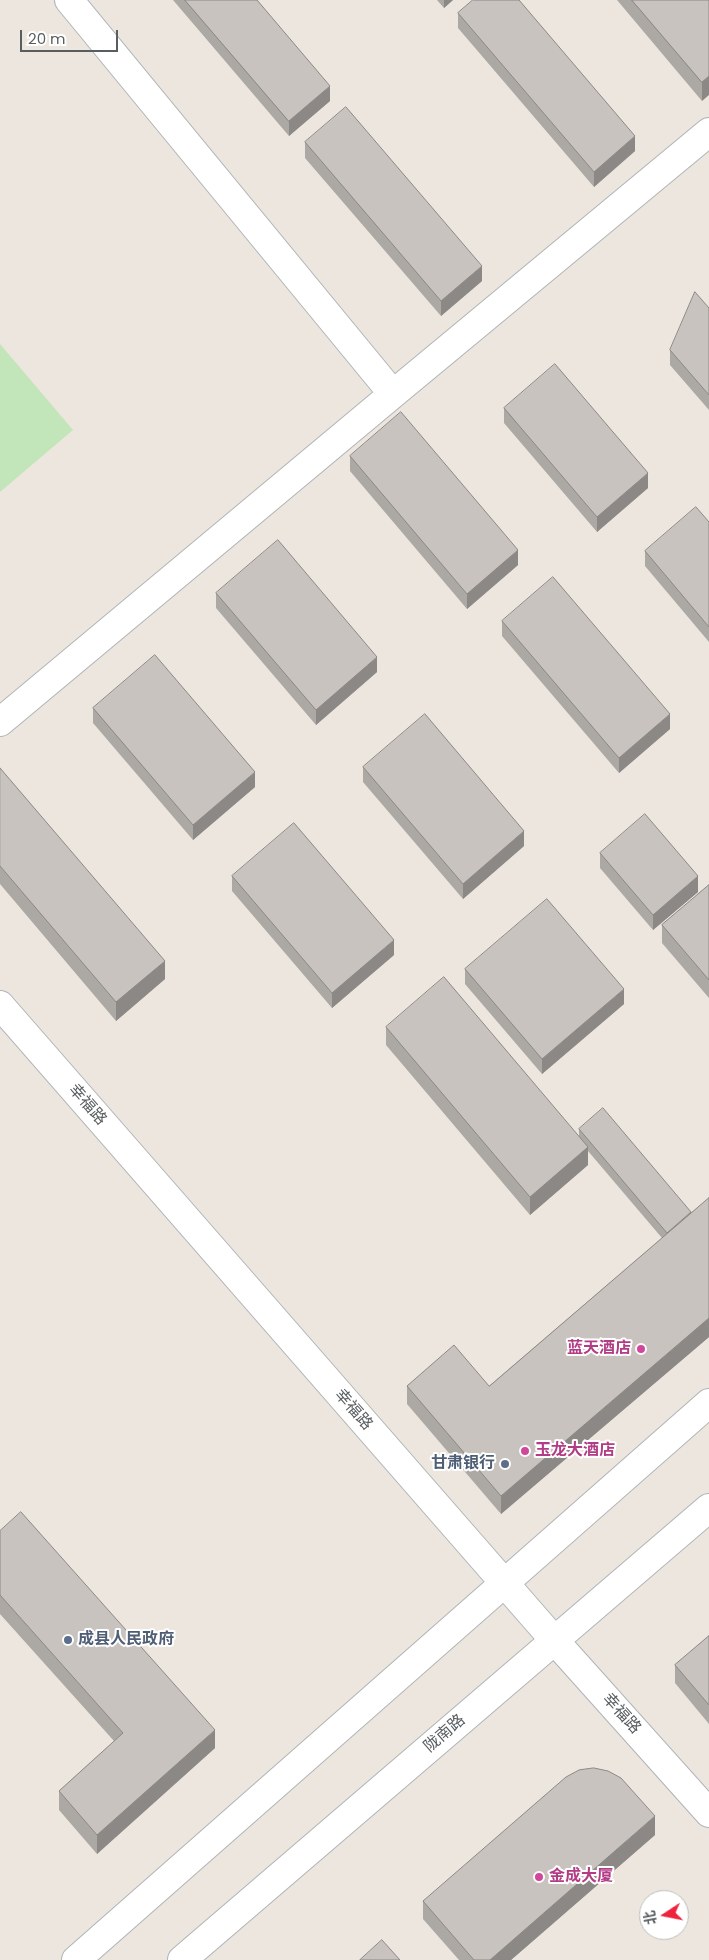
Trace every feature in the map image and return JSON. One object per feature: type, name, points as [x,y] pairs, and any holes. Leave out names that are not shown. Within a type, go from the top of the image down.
[{"type":"street","points":[[69,0],[393,394]]},
{"type":"street","points":[[0,722],[709,132]]},
{"type":"street","name":"幸福路","points":[[0,1005],[504,1582],[709,1813]]},
{"type":"street","points":[[76,1960],[709,1403]]},
{"type":"street","name":"陇南路","points":[[182,1960],[709,1508]]},
{"type":"green space","points":[[0,344],[73,430],[0,492]]},
{"type":"building","points":[[185,0],[257,0],[330,86],[289,121]]},
{"type":"building","points":[[473,0],[519,0],[635,136],[594,172],[458,13]]},
{"type":"building","points":[[632,0],[709,0],[709,76],[702,82]]},
{"type":"building","points":[[346,107],[482,266],[441,301],[305,142]]},
{"type":"building","points":[[695,292],[709,308],[709,395],[670,350]]},
{"type":"building","points":[[555,364],[648,473],[597,517],[504,408]]},
{"type":"building","points":[[401,412],[518,550],[467,594],[350,456]]},
{"type":"building","points":[[696,507],[709,522],[709,627],[645,551]]},
{"type":"building","points":[[278,540],[377,657],[316,710],[216,593]]},
{"type":"building","points":[[553,577],[670,714],[619,758],[502,621]]},
{"type":"building","points":[[155,655],[255,772],[193,825],[93,708]]},
{"type":"building","points":[[425,714],[524,831],[463,884],[363,767]]},
{"type":"building","points":[[0,768],[165,961],[116,1002],[0,866]]},
{"type":"building","points":[[645,814],[698,876],[653,915],[600,853]]},
{"type":"building","points":[[294,823],[394,940],[332,993],[232,876]]},
{"type":"building","points":[[709,885],[709,980],[662,925]]},
{"type":"building","points":[[547,899],[624,989],[542,1059],[465,969]]},
{"type":"building","points":[[444,977],[588,1147],[530,1197],[386,1027]]},
{"type":"building","points":[[603,1108],[691,1212],[667,1233],[579,1129]]},
{"type":"building","points":[[709,1198],[709,1318],[501,1496],[407,1386],[454,1345],[489,1386]]},
{"type":"building","points":[[21,1512],[215,1730],[97,1835],[59,1791],[123,1733],[0,1595],[0,1531]]},
{"type":"building","points":[[709,1636],[709,1705],[675,1665]]},
{"type":"building","name":"金成大厦","points":[[594,1768],[608,1771],[621,1778],[655,1816],[490,1960],[474,1960],[423,1901],[566,1777],[579,1770]]},
{"type":"building","points":[[382,1940],[400,1960],[360,1960]]},
{"type":"place","name":"蓝天酒店","points":[[641,1349]]},
{"type":"place","name":"玉龙大酒店","points":[[525,1451]]},
{"type":"place","name":"甘肃银行","points":[[505,1464]]},
{"type":"place","name":"成县人民政府","points":[[68,1640]]},
{"type":"place","name":"金成大厦","points":[[539,1877]]}]
